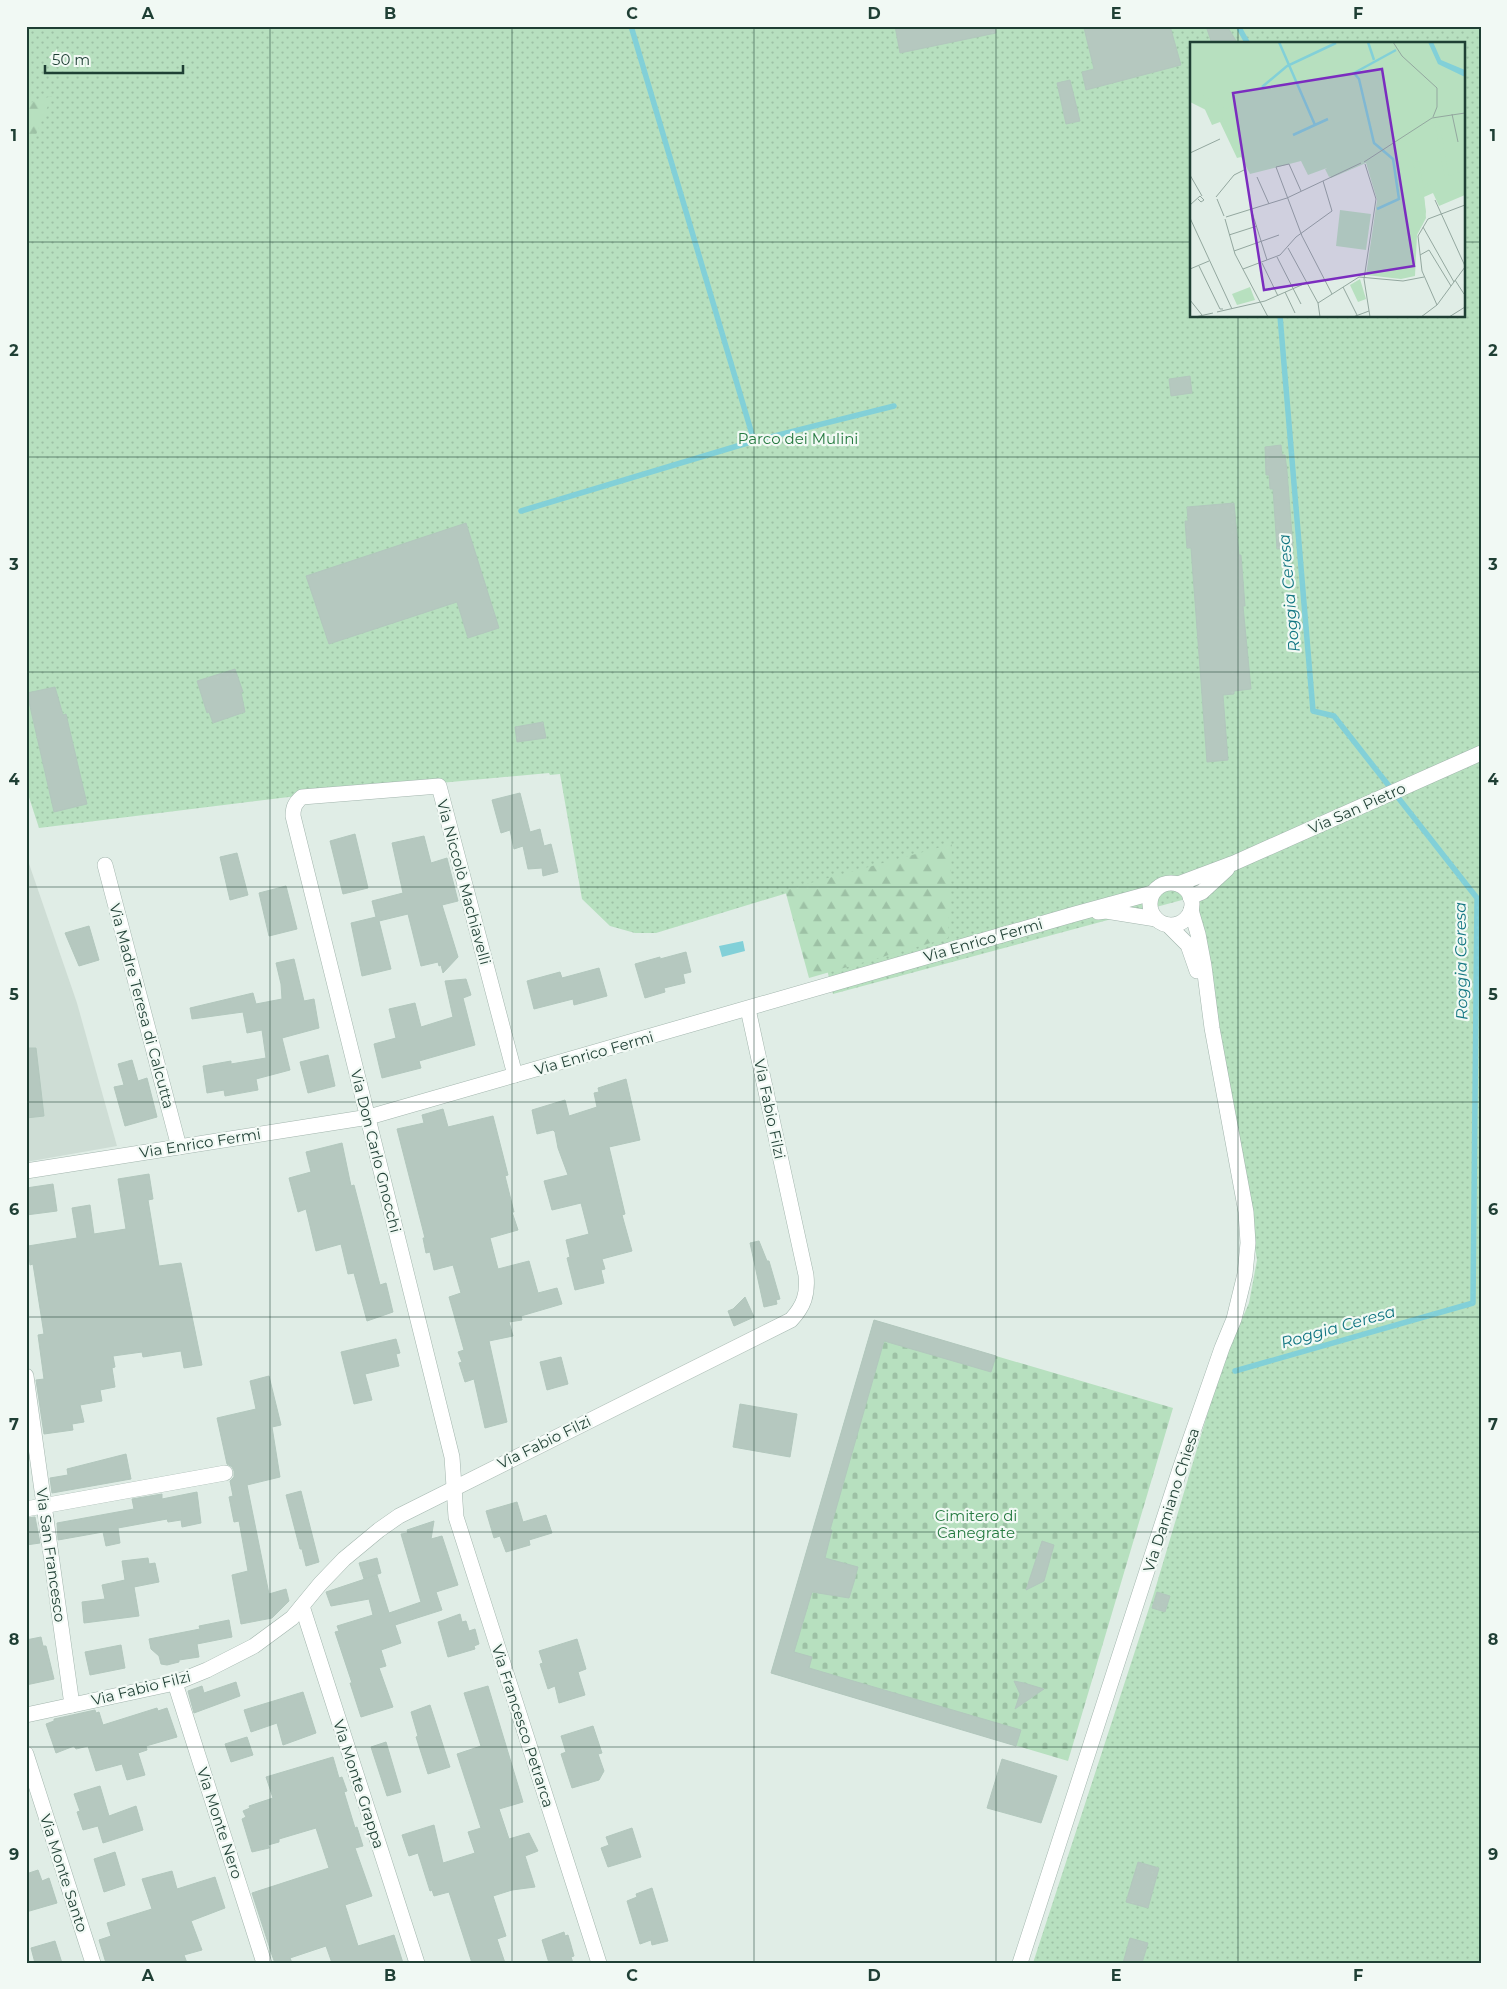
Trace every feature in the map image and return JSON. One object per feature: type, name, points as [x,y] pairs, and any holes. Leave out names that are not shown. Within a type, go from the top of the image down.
[{"type":"street","name":"Via San Pietro","points":[[1178,884],[1234,863],[1481,753]]},
{"type":"street","name":"Via Niccolò Machiavelli","points":[[294,816],[293,809],[296,802],[302,797],[309,795],[439,786],[515,1075]]},
{"type":"street","name":"Via Don Carlo Gnocchi","points":[[294,816],[452,1457],[454,1487]]},
{"type":"street","name":"Via San Pietro","points":[[1191,904],[1234,863]]},
{"type":"street","name":"Via Madre Teresa di Calcutta","points":[[105,866],[179,1147]]},
{"type":"street","points":[[1074,914],[1106,911],[1162,922],[1182,922],[1191,904],[1184,887],[1172,883],[1161,885],[1152,894],[1150,907],[1162,922]]},
{"type":"street","name":"Via Enrico Fermi","points":[[26,1171],[367,1117],[1074,914],[1152,894]]},
{"type":"street","name":"Via Damiano Chiesa","points":[[1020,1963],[1180,1469],[1243,1289],[1248,1243],[1246,1212],[1212,1028],[1204,966],[1191,904]]},
{"type":"street","name":"Via Damiano Chiesa","points":[[1162,922],[1188,945],[1194,958],[1212,1028]]},
{"type":"street","name":"Via Fabio Filzi","points":[[26,1715],[175,1682],[207,1670],[254,1646],[292,1618],[344,1559],[399,1516],[791,1320],[803,1304],[807,1290],[806,1275],[748,1009]]},
{"type":"street","name":"Via San Francesco","points":[[26,1376],[72,1705]]},
{"type":"street","points":[[26,1508],[225,1473]]},
{"type":"street","name":"Via Francesco Petrarca","points":[[454,1487],[456,1516],[599,1963]]},
{"type":"street","name":"Via Monte Grappa","points":[[302,1606],[417,1963]]},
{"type":"street","name":"Via Monte Nero","points":[[175,1682],[264,1963]]},
{"type":"street","name":"Via Monte Santo","points":[[26,1754],[93,1963]]},
{"type":"shaded area","points":[[26,855],[77,1003],[117,1146],[26,1162]]},
{"type":"green space","name":"Parco dei Mulini","points":[[26,26],[1481,26],[1481,1963],[1033,1963],[1154,1593],[1222,1365],[1249,1303],[1257,1260],[1197,896],[833,994],[807,887],[656,933],[635,933],[610,926],[582,899],[560,774],[550,775],[549,773],[289,797],[39,828],[26,788]]},
{"type":"green space","points":[[52,96],[35,137],[26,142],[26,104]]},
{"type":"green space","points":[[952,844],[948,938],[809,978],[785,890]]},
{"type":"green space","name":"Cimitero di Canegrate","points":[[874,1320],[1173,1408],[1068,1761],[771,1673]]},
{"type":"water","points":[[743,941],[745,951],[722,957],[719,946]]},
{"type":"building","points":[[895,26],[995,26],[996,33],[900,53]]},
{"type":"building","points":[[1092,26],[1170,26],[1181,65],[1086,90],[1082,72],[1094,69],[1084,28]]},
{"type":"building","points":[[1206,26],[1227,26],[1237,42],[1211,42]]},
{"type":"building","points":[[1070,80],[1080,121],[1066,124],[1057,83]]},
{"type":"building","points":[[1190,376],[1192,393],[1171,396],[1169,379]]},
{"type":"building","points":[[1281,445],[1282,455],[1285,455],[1287,471],[1293,548],[1277,549],[1273,489],[1270,489],[1269,475],[1266,475],[1265,447]]},
{"type":"building","points":[[1234,503],[1239,555],[1241,555],[1245,606],[1243,606],[1251,689],[1234,691],[1234,694],[1223,695],[1228,760],[1207,762],[1191,548],[1187,548],[1185,521],[1188,521],[1187,507]]},
{"type":"building","points":[[466,523],[499,628],[468,638],[457,602],[329,644],[306,576]]},
{"type":"building","points":[[235,669],[243,692],[241,692],[245,712],[213,723],[209,712],[207,713],[197,681]]},
{"type":"building","points":[[55,687],[63,715],[66,714],[87,804],[54,812],[27,693]]},
{"type":"building","points":[[543,722],[546,738],[517,742],[515,727]]},
{"type":"building","points":[[520,793],[530,832],[540,829],[544,846],[551,844],[558,872],[543,876],[542,868],[528,869],[523,846],[514,849],[510,830],[501,833],[492,800]]},
{"type":"building","points":[[355,834],[368,888],[343,894],[330,841]]},
{"type":"building","points":[[424,836],[431,863],[447,858],[458,901],[442,905],[458,957],[443,973],[438,962],[421,966],[408,914],[379,921],[391,969],[362,976],[351,923],[376,917],[372,901],[403,893],[392,843]]},
{"type":"building","points":[[237,853],[248,895],[230,900],[220,857]]},
{"type":"building","points":[[286,886],[297,929],[269,936],[259,893]]},
{"type":"building","points":[[89,926],[99,960],[79,966],[65,933]]},
{"type":"building","points":[[686,952],[691,972],[683,974],[685,983],[664,988],[665,992],[645,998],[635,964]]},
{"type":"building","points":[[294,959],[304,1001],[314,999],[319,1028],[282,1038],[290,1070],[256,1079],[258,1090],[225,1096],[224,1090],[207,1093],[203,1066],[231,1061],[231,1064],[266,1058],[262,1030],[247,1033],[243,1012],[192,1019],[190,1008],[253,993],[256,1004],[282,999],[276,963]]},
{"type":"building","points":[[599,968],[607,996],[574,1005],[573,999],[534,1009],[527,981],[560,972],[562,978]]},
{"type":"building","points":[[466,979],[471,995],[463,998],[475,1045],[419,1061],[421,1068],[382,1078],[374,1044],[396,1038],[389,1009],[415,1003],[421,1027],[453,1017],[445,981]]},
{"type":"building","points":[[26,1048],[36,1048],[44,1116],[26,1118]]},
{"type":"building","points":[[328,1055],[335,1086],[308,1093],[300,1062]]},
{"type":"building","points":[[132,1060],[138,1081],[147,1078],[157,1117],[125,1126],[114,1087],[124,1085],[118,1064]]},
{"type":"building","points":[[626,1079],[640,1140],[609,1147],[625,1214],[622,1215],[632,1251],[602,1259],[605,1269],[601,1270],[604,1283],[575,1290],[567,1258],[570,1257],[566,1240],[589,1234],[581,1203],[552,1210],[544,1181],[568,1175],[558,1148],[555,1132],[553,1130],[537,1134],[532,1110],[565,1100],[569,1116],[597,1107],[594,1093],[599,1092],[598,1088]]},
{"type":"building","points":[[443,1109],[448,1127],[493,1116],[508,1175],[505,1176],[514,1212],[512,1212],[518,1230],[490,1238],[498,1269],[529,1261],[538,1293],[557,1288],[562,1304],[521,1316],[522,1320],[509,1322],[513,1336],[489,1341],[507,1422],[485,1428],[474,1379],[465,1382],[459,1363],[462,1362],[458,1352],[464,1350],[449,1297],[461,1293],[453,1265],[434,1270],[430,1252],[426,1253],[423,1238],[425,1238],[397,1129],[424,1123],[422,1115]]},
{"type":"building","points":[[342,1143],[351,1186],[354,1185],[380,1285],[386,1283],[393,1312],[367,1321],[354,1273],[348,1274],[341,1244],[316,1251],[306,1209],[298,1212],[289,1178],[311,1172],[306,1152]]},
{"type":"building","points":[[149,1174],[153,1199],[148,1200],[159,1266],[181,1263],[202,1365],[184,1368],[181,1351],[143,1357],[142,1352],[113,1356],[115,1367],[112,1368],[115,1387],[100,1390],[102,1401],[80,1405],[84,1422],[72,1424],[73,1430],[44,1434],[36,1380],[44,1379],[38,1335],[44,1334],[33,1264],[30,1265],[28,1246],[77,1238],[72,1208],[90,1205],[94,1234],[126,1229],[118,1179]]},
{"type":"building","points":[[53,1184],[57,1211],[26,1215],[26,1188]]},
{"type":"building","points":[[759,1241],[767,1261],[769,1261],[780,1299],[776,1300],[777,1304],[764,1307],[750,1243]]},
{"type":"building","points":[[745,1297],[754,1317],[734,1326],[728,1311],[733,1309]]},
{"type":"building","points":[[874,1320],[996,1356],[991,1372],[884,1341],[830,1530],[832,1530],[825,1558],[858,1567],[854,1582],[849,1598],[812,1592],[794,1652],[812,1657],[809,1668],[1021,1730],[1016,1746],[771,1673]]},
{"type":"building","points":[[396,1339],[400,1353],[396,1354],[399,1366],[365,1374],[372,1400],[354,1404],[341,1352]]},
{"type":"building","points":[[561,1357],[568,1384],[547,1390],[540,1362]]},
{"type":"building","points":[[269,1376],[281,1425],[272,1427],[280,1477],[247,1485],[269,1594],[286,1589],[289,1601],[272,1618],[241,1624],[232,1575],[248,1571],[239,1521],[234,1522],[229,1497],[233,1496],[230,1481],[234,1477],[234,1471],[227,1464],[217,1418],[256,1409],[250,1381]]},
{"type":"building","points":[[740,1404],[797,1414],[790,1457],[733,1447]]},
{"type":"building","points":[[126,1454],[131,1479],[52,1493],[50,1478],[68,1475],[67,1469]]},
{"type":"building","points":[[301,1491],[319,1562],[306,1566],[286,1495]]},
{"type":"building","points":[[197,1492],[201,1523],[182,1527],[181,1520],[168,1522],[167,1519],[118,1528],[120,1543],[106,1546],[103,1532],[58,1540],[57,1523],[134,1509],[132,1499],[162,1494],[162,1499]]},
{"type":"building","points":[[517,1502],[523,1522],[546,1515],[552,1533],[529,1540],[530,1545],[506,1552],[500,1536],[494,1538],[486,1511]]},
{"type":"building","points":[[35,1517],[40,1543],[26,1545],[26,1518]]},
{"type":"building","points":[[434,1521],[431,1539],[442,1536],[458,1585],[436,1592],[442,1610],[395,1625],[401,1643],[381,1650],[386,1666],[379,1668],[393,1707],[361,1717],[335,1632],[339,1631],[337,1626],[373,1615],[369,1599],[331,1606],[326,1592],[377,1575],[389,1613],[421,1602],[401,1534],[408,1533],[407,1530]]},
{"type":"building","points":[[1042,1541],[1054,1545],[1044,1581],[1026,1590]]},
{"type":"building","points":[[148,1558],[149,1564],[155,1563],[159,1582],[134,1587],[139,1616],[84,1623],[82,1602],[105,1599],[102,1585],[125,1580],[122,1561]]},
{"type":"building","points":[[377,1558],[381,1573],[364,1579],[359,1563]]},
{"type":"building","points":[[1157,1592],[1170,1596],[1165,1612],[1152,1608]]},
{"type":"building","points":[[460,1614],[462,1622],[466,1621],[469,1631],[475,1629],[479,1644],[474,1646],[475,1649],[448,1657],[438,1622]]},
{"type":"building","points":[[229,1620],[232,1637],[197,1644],[199,1657],[179,1660],[179,1662],[167,1665],[161,1664],[159,1656],[151,1649],[149,1639],[200,1629],[199,1626]]},
{"type":"building","points":[[41,1637],[43,1646],[46,1646],[54,1679],[26,1685],[26,1640]]},
{"type":"building","points":[[577,1639],[586,1669],[578,1672],[585,1695],[559,1703],[555,1686],[548,1689],[540,1664],[543,1663],[539,1651]]},
{"type":"building","points":[[121,1645],[125,1668],[90,1675],[85,1652]]},
{"type":"building","points":[[1014,1681],[1044,1689],[1015,1709],[1020,1694]]},
{"type":"building","points":[[236,1682],[240,1696],[194,1713],[188,1691],[202,1686],[204,1693]]},
{"type":"building","points":[[488,1686],[523,1802],[499,1809],[509,1839],[529,1833],[538,1851],[525,1856],[535,1887],[512,1890],[493,1896],[506,1936],[497,1939],[505,1963],[472,1963],[449,1892],[434,1896],[432,1890],[430,1891],[418,1853],[409,1856],[402,1835],[434,1825],[443,1863],[475,1853],[468,1832],[481,1828],[457,1754],[481,1746],[464,1693]]},
{"type":"building","points":[[303,1692],[316,1733],[283,1745],[277,1723],[251,1732],[244,1710]]},
{"type":"building","points":[[430,1705],[450,1767],[428,1774],[416,1737],[418,1736],[411,1712]]},
{"type":"building","points":[[157,1708],[158,1711],[167,1708],[177,1737],[146,1746],[147,1750],[138,1753],[145,1775],[127,1780],[122,1764],[96,1771],[88,1746],[76,1749],[74,1746],[56,1753],[46,1724],[54,1721],[54,1719],[95,1710],[96,1713],[99,1712],[103,1725]]},
{"type":"building","points":[[593,1726],[602,1753],[598,1754],[604,1771],[599,1780],[572,1788],[561,1754],[566,1752],[561,1736]]},
{"type":"building","points":[[247,1737],[253,1755],[231,1762],[225,1744]]},
{"type":"building","points":[[386,1742],[401,1792],[387,1796],[371,1747]]},
{"type":"building","points":[[333,1757],[339,1778],[342,1777],[347,1791],[344,1792],[355,1828],[357,1827],[363,1846],[355,1848],[372,1896],[345,1905],[358,1946],[394,1935],[403,1963],[332,1963],[326,1946],[290,1958],[292,1963],[275,1963],[272,1955],[252,1893],[329,1868],[316,1828],[279,1839],[279,1842],[268,1845],[269,1848],[252,1852],[242,1819],[246,1817],[243,1811],[250,1808],[249,1806],[273,1798],[266,1777]]},
{"type":"building","points":[[1002,1759],[1057,1776],[1041,1823],[987,1808]]},
{"type":"building","points":[[100,1786],[109,1816],[136,1806],[143,1830],[103,1843],[98,1826],[83,1830],[77,1812],[80,1811],[74,1794]]},
{"type":"building","points":[[632,1828],[641,1857],[608,1867],[601,1848],[609,1845],[606,1837]]},
{"type":"building","points":[[115,1852],[125,1885],[104,1892],[94,1859]]},
{"type":"building","points":[[1138,1862],[1159,1868],[1148,1908],[1126,1902]]},
{"type":"building","points":[[38,1870],[42,1881],[49,1878],[57,1903],[26,1912],[26,1874]]},
{"type":"building","points":[[172,1871],[177,1889],[215,1877],[225,1908],[191,1921],[202,1950],[184,1955],[187,1963],[106,1963],[99,1940],[111,1936],[107,1923],[152,1909],[142,1879]]},
{"type":"building","points":[[652,1888],[668,1941],[652,1945],[651,1940],[640,1944],[627,1901],[637,1897],[636,1894]]},
{"type":"building","points":[[564,1932],[565,1936],[568,1935],[571,1945],[574,1956],[571,1957],[573,1963],[549,1963],[542,1940]]},
{"type":"building","points":[[1130,1938],[1148,1943],[1142,1963],[1123,1963]]},
{"type":"building","points":[[55,1941],[62,1963],[35,1963],[31,1948]]},
{"type":"waterway","points":[[631,26],[754,441]]},
{"type":"waterway","name":"Roggia Ceresa","points":[[1238,26],[1247,42]]},
{"type":"waterway","name":"Roggia Ceresa","points":[[1235,1371],[1473,1303],[1477,898],[1334,716],[1313,711],[1280,318]]},
{"type":"waterway","points":[[521,511],[754,441],[894,406]]}]
